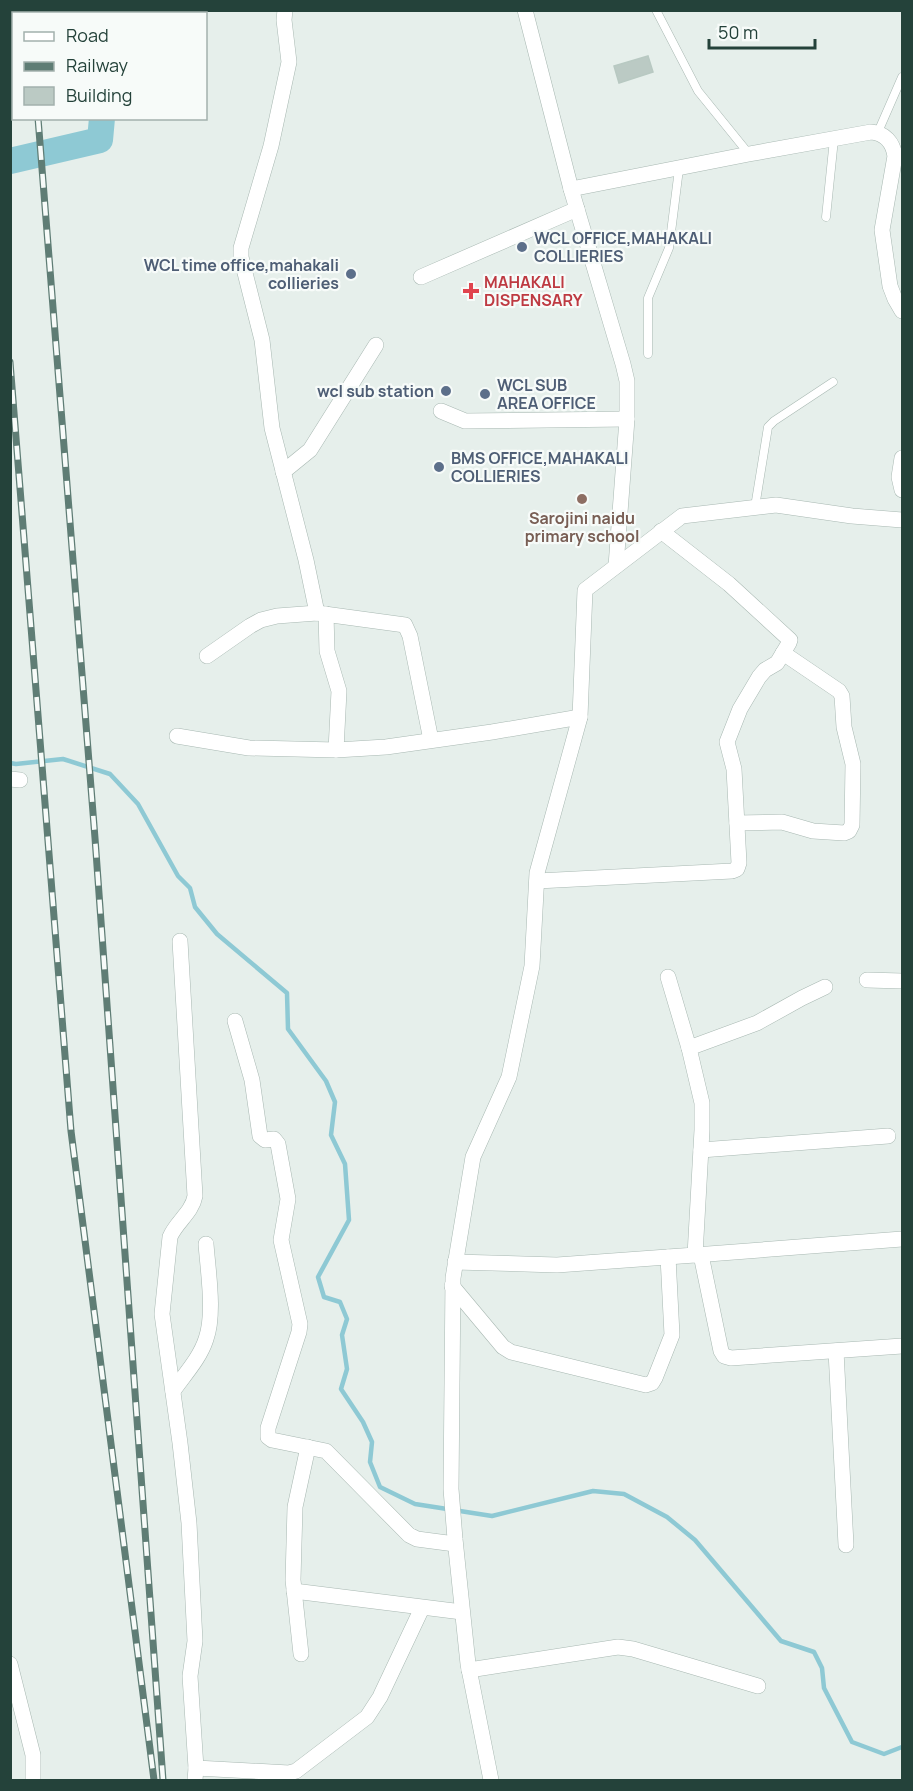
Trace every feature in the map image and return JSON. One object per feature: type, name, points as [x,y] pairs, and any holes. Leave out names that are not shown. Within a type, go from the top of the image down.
[{"type":"street","points":[[285,10],[289,62],[274,135],[241,248],[241,257],[262,340],[270,419],[339,691],[336,750]]},
{"type":"street","points":[[525,10],[577,208],[627,381],[627,419],[615,566]]},
{"type":"street","points":[[572,189],[749,154],[878,132],[885,137],[894,150],[895,156],[882,230],[890,286],[903,311]]},
{"type":"street","points":[[421,277],[577,208]]},
{"type":"street","points":[[283,472],[310,450],[376,345]]},
{"type":"street","points":[[441,411],[465,421],[627,419]]},
{"type":"street","points":[[903,458],[899,477],[903,490]]},
{"type":"street","points":[[491,1780],[469,1670],[451,1490],[453,1286],[473,1157],[509,1077],[532,966],[537,873],[580,717],[585,590],[682,516],[776,505],[852,516],[903,520]]},
{"type":"street","points":[[537,881],[737,869],[740,859],[735,769],[727,742],[740,709],[759,677],[765,670],[777,663],[789,643],[788,637],[729,584],[662,531]]},
{"type":"street","points":[[207,656],[250,626],[261,620],[277,616],[321,613],[405,625],[410,636],[431,740]]},
{"type":"street","points":[[737,823],[782,822],[807,830],[844,833],[849,831],[852,825],[853,764],[844,726],[842,696],[839,691],[783,653]]},
{"type":"street","points":[[177,736],[249,748],[336,750],[386,747],[580,717]]},
{"type":"street","points":[[180,941],[195,1196],[191,1208],[172,1232],[162,1314],[189,1523],[195,1641],[190,1676],[195,1774],[297,1772],[367,1717],[380,1697],[422,1608]]},
{"type":"street","points":[[668,976],[702,1103],[698,1255],[724,1356],[731,1358],[903,1346]]},
{"type":"street","points":[[867,980],[903,981]]},
{"type":"street","points":[[689,1048],[757,1023],[825,987]]},
{"type":"street","points":[[235,1021],[252,1080],[260,1136],[265,1140],[274,1139],[278,1144],[288,1199],[281,1240],[300,1324],[267,1433],[268,1437],[272,1440],[320,1449],[331,1455],[409,1536],[417,1539],[455,1541]]},
{"type":"street","points":[[701,1150],[888,1136]]},
{"type":"street","points":[[455,1262],[557,1265],[903,1239]]},
{"type":"street","points":[[173,1391],[196,1360],[209,1328],[206,1244]]},
{"type":"street","points":[[453,1286],[503,1347],[511,1352],[646,1385],[652,1383],[655,1378],[672,1335],[669,1257]]},
{"type":"street","points":[[836,1351],[846,1545]]},
{"type":"street","points":[[301,1654],[294,1592],[296,1504],[308,1447]]},
{"type":"street","points":[[294,1592],[462,1612]]},
{"type":"street","points":[[469,1670],[618,1647],[633,1649],[758,1686]]},
{"type":"street","points":[[10,1664],[33,1755],[33,1780]]},
{"type":"lane","points":[[656,10],[698,91],[749,154]]},
{"type":"lane","points":[[878,132],[903,77]]},
{"type":"lane","points":[[826,217],[834,139]]},
{"type":"lane","points":[[648,354],[648,298],[669,248],[679,169]]},
{"type":"lane","points":[[755,507],[768,427],[833,381]]},
{"type":"building","points":[[648,56],[653,72],[619,83],[614,66]]},
{"type":"waterway","points":[[10,161],[100,140],[102,120]]},
{"type":"waterway","points":[[10,763],[63,759],[110,774],[138,804],[178,876],[190,888],[195,907],[217,934],[287,993],[288,1029],[326,1081],[335,1102],[331,1135],[345,1164],[349,1220],[318,1277],[324,1297],[340,1302],[347,1319],[342,1335],[347,1369],[341,1389],[363,1422],[372,1442],[370,1462],[380,1487],[415,1504],[492,1516],[593,1491],[624,1494],[667,1517],[695,1540],[781,1641],[814,1652],[822,1668],[824,1688],[852,1742],[884,1754],[902,1747]]},
{"type":"railway","points":[[38,120],[95,838],[163,1780]]},
{"type":"railway","points":[[10,362],[71,1131],[154,1780]]},
{"type":"place","name":"WCL OFFICE,MAHAKALI COLLIERIES","points":[[522,247]]},
{"type":"place","name":"WCL time office,mahakali collieries","points":[[351,274]]},
{"type":"place","name":"MAHAKALI DISPENSARY","points":[[471,291]]},
{"type":"place","name":"wcl sub station","points":[[446,391]]},
{"type":"place","name":"WCL SUB AREA OFFICE","points":[[485,394]]},
{"type":"place","name":"BMS OFFICE,MAHAKALI COLLIERIES","points":[[439,467]]},
{"type":"place","name":"Sarojini naidu primary school","points":[[582,499]]}]
